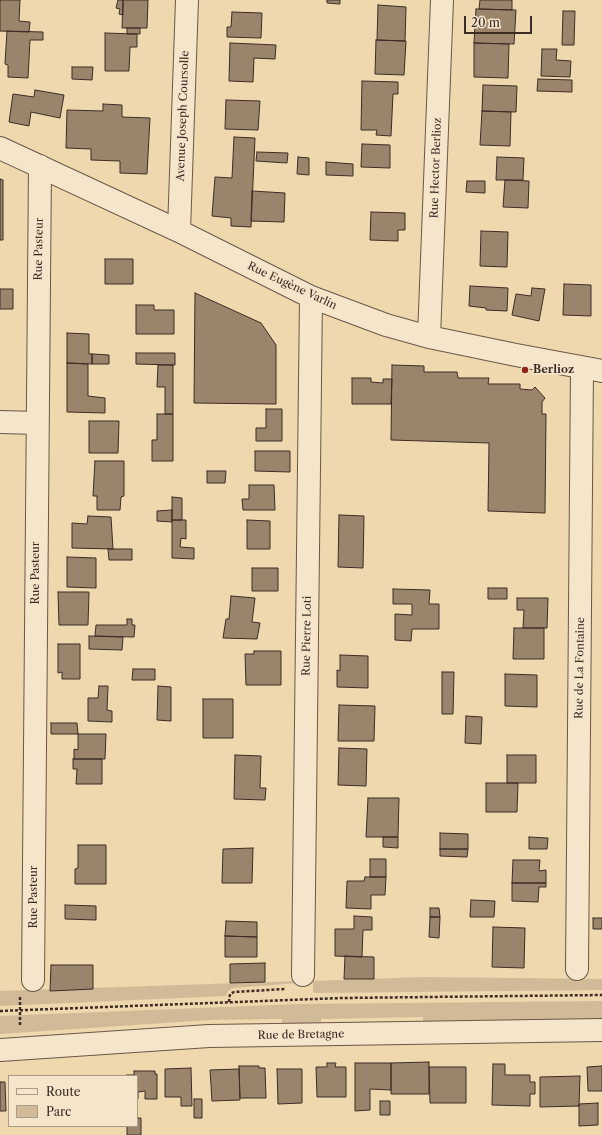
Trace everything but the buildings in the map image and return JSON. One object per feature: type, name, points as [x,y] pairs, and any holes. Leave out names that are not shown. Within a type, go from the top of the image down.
[{"type":"street","name":"Avenue Joseph Coursolle","points":[[179,231],[187,0]]},
{"type":"street","name":"Rue Hector Berlioz","points":[[429,337],[442,0]]},
{"type":"street","name":"Rue Eugène Varlin","points":[[0,148],[179,231],[311,297],[386,325],[429,337],[592,369]]},
{"type":"street","name":"Rue Pasteur","points":[[33,980],[40,166]]},
{"type":"street","name":"Rue Pierre Loti","points":[[303,975],[311,297]]},
{"type":"street","name":"Rue de La Fontaine","points":[[577,969],[592,369]]},
{"type":"street","points":[[0,422],[37,422]]},
{"type":"street","name":"Rue de Bretagne","points":[[0,1050],[210,1036],[602,1030]]},
{"type":"path","points":[[229,1002],[230,994],[234,992],[300,988],[303,984],[303,975]]},
{"type":"path","points":[[0,1011],[342,998],[602,995]]},
{"type":"green space","points":[[423,977],[602,979],[602,990],[314,993],[313,990],[313,981]]},
{"type":"green space","points":[[300,981],[299,983],[233,988],[228,991],[226,996],[0,1006],[0,991]]},
{"type":"green space","points":[[602,1001],[602,1023],[423,1025],[423,1017],[321,1019],[321,1027],[282,1027],[282,1019],[210,1020],[0,1034],[0,1016],[300,1004]]},
{"type":"place","name":"Berlioz","points":[[525,370]]}]
